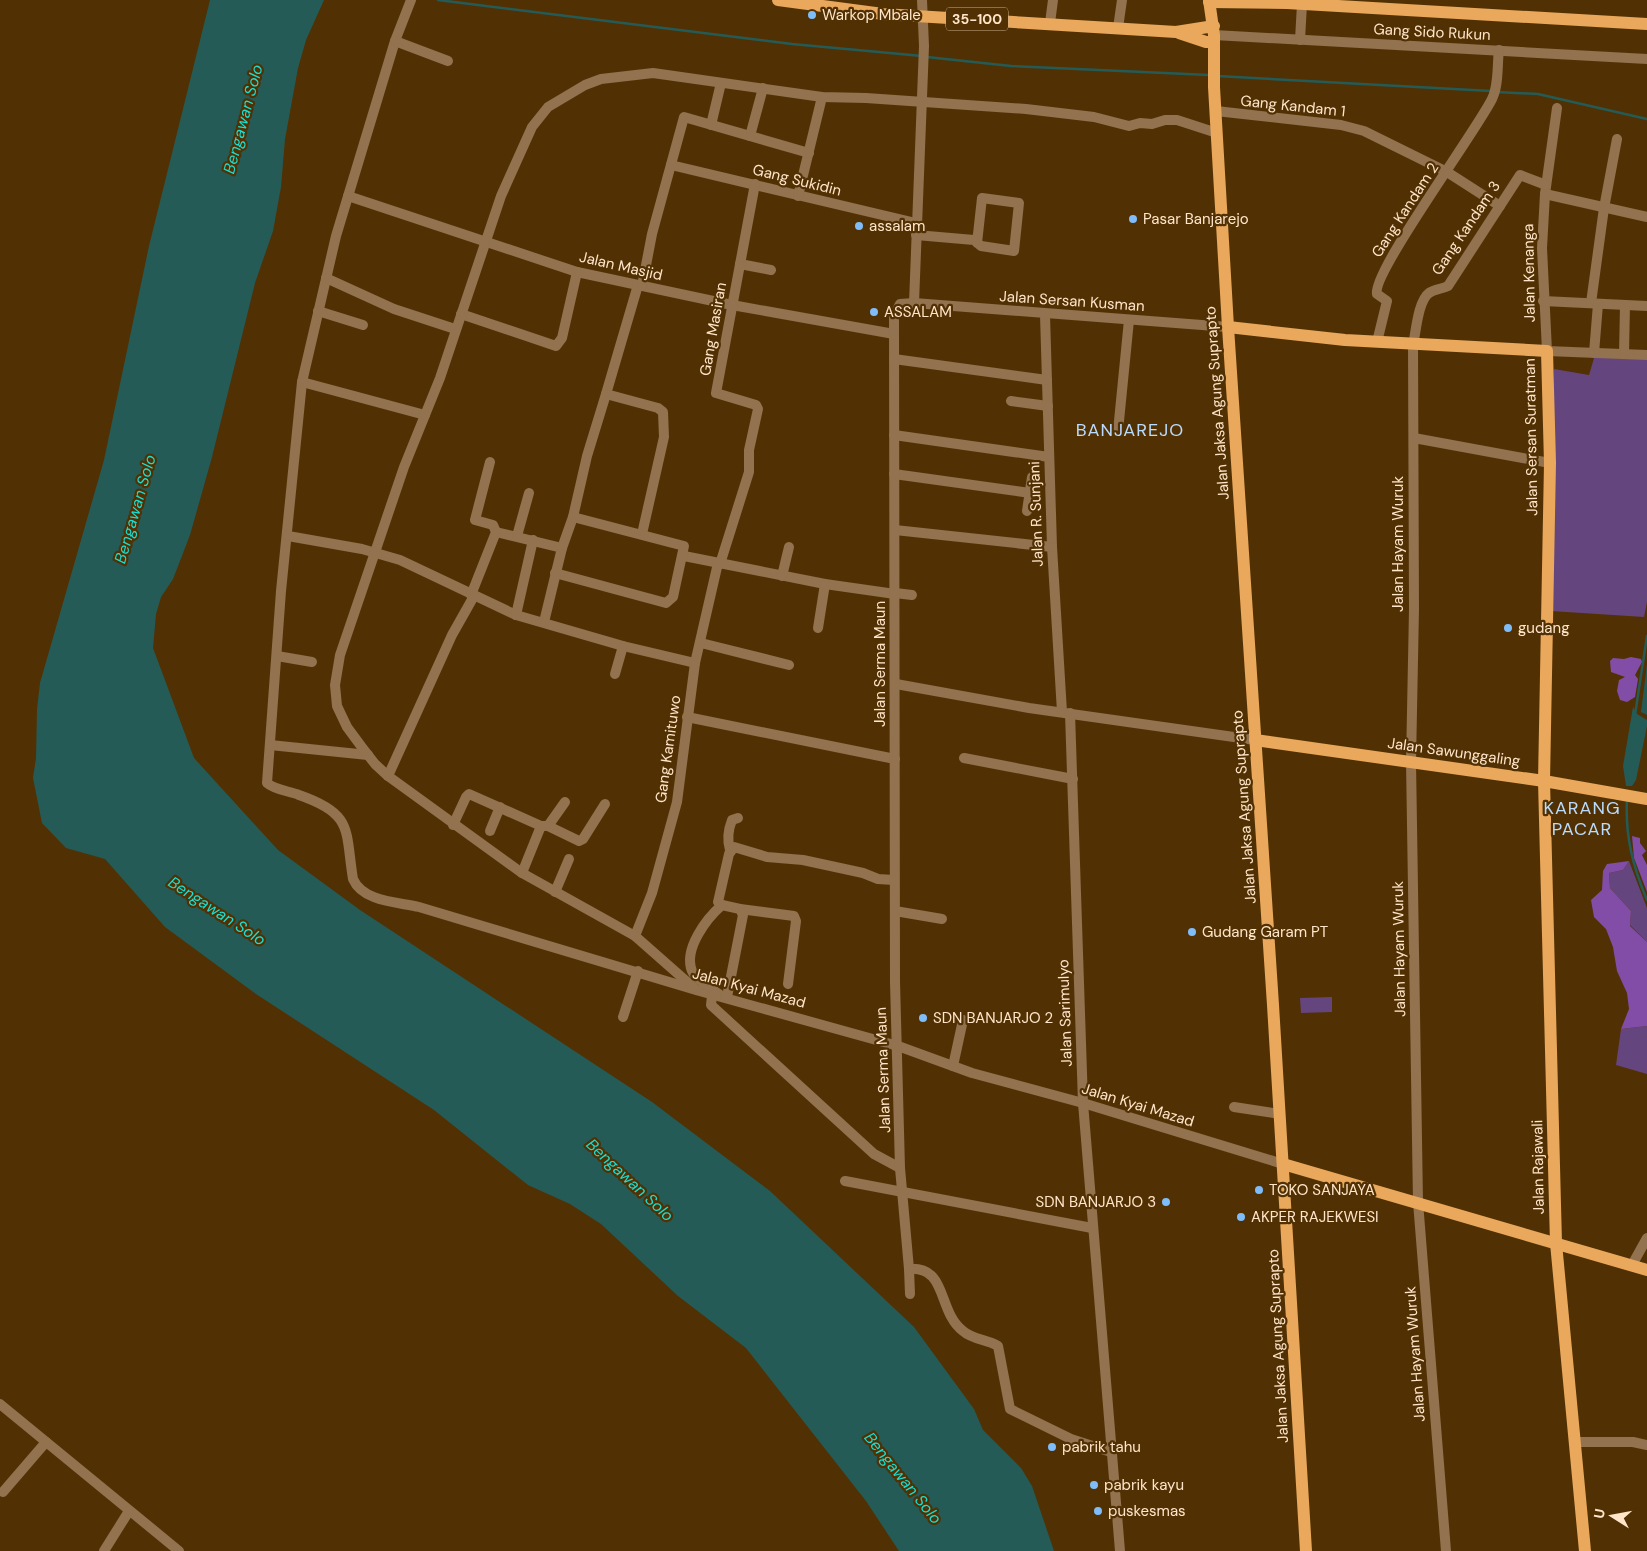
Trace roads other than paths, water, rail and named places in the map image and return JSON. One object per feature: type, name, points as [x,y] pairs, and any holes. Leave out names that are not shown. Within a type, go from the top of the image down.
[{"type":"main road","name":"35-100","points":[[779,0],[848,11],[1211,35]]},
{"type":"main road","points":[[1211,35],[1209,3],[1390,4],[1647,24]]},
{"type":"main road","name":"Jalan Jaksa Agung Suprapto","points":[[1211,35],[1306,1551]]},
{"type":"main road","name":"Jalan Sersan Suratman","points":[[1228,327],[1413,345],[1547,351],[1550,463],[1544,781]]},
{"type":"main road","name":"Jalan Sawunggaling","points":[[1255,740],[1544,781],[1647,799]]},
{"type":"main road","name":"Jalan Rajawali","points":[[1544,781],[1556,1243],[1585,1551]]},
{"type":"main road","points":[[1283,1164],[1647,1270]]},
{"type":"street","points":[[914,303],[924,61],[922,0]]},
{"type":"street","points":[[1050,23],[1054,0]]},
{"type":"street","points":[[1118,28],[1122,0]]},
{"type":"street","points":[[368,755],[270,745],[302,382],[326,278],[348,196],[395,41],[411,1]]},
{"type":"street","points":[[1300,40],[1302,4]]},
{"type":"street","name":"Gang Sido Rukun","points":[[1211,35],[1647,59]]},
{"type":"street","points":[[395,41],[448,61]]},
{"type":"street","name":"Gang Kandam 2","points":[[1377,342],[1387,301],[1377,294],[1377,285],[1399,242],[1448,172],[1494,92],[1499,50]]},
{"type":"street","points":[[696,990],[635,936],[522,873],[453,825],[388,776],[368,755],[347,727],[337,706],[335,685],[340,655],[404,467],[425,415],[502,196],[532,127],[548,107],[584,85],[616,76],[653,73],[822,97],[1026,109],[1094,117],[1129,126],[1140,122],[1152,124],[1165,120],[1177,120],[1217,133]]},
{"type":"street","points":[[711,125],[721,83]]},
{"type":"street","points":[[750,136],[763,88]]},
{"type":"street","points":[[798,196],[822,97]]},
{"type":"street","name":"Jalan Kenanga","points":[[1547,351],[1543,300],[1542,248],[1545,189],[1557,108]]},
{"type":"street","name":"Gang Kandam 1","points":[[1216,111],[1341,125],[1364,131],[1448,172],[1500,206]]},
{"type":"street","points":[[544,622],[555,573],[573,516],[587,456],[640,286],[684,117],[808,152]]},
{"type":"street","points":[[1594,353],[1595,303],[1604,208],[1617,139]]},
{"type":"street","name":"Gang Sukidin","points":[[672,165],[916,223]]},
{"type":"street","name":"Gang Kandam 3","points":[[1413,345],[1419,314],[1426,296],[1430,292],[1448,286],[1520,175],[1545,189]]},
{"type":"street","name":"Gang Masiran","points":[[719,564],[749,472],[749,450],[758,409],[756,405],[716,393],[755,184]]},
{"type":"street","points":[[1545,189],[1604,208],[1647,217]]},
{"type":"street","name":"Jalan Masjid","points":[[348,196],[577,272],[732,305],[894,334]]},
{"type":"street","points":[[916,235],[974,240],[977,243],[980,246],[1014,251],[1019,203],[982,198],[977,243]]},
{"type":"street","points":[[740,264],[771,270]]},
{"type":"street","points":[[461,314],[556,346],[562,338],[577,272]]},
{"type":"street","points":[[326,278],[394,309],[455,329]]},
{"type":"street","points":[[1543,300],[1647,306],[1647,302]]},
{"type":"street","name":"Jalan Sersan Kusman","points":[[914,303],[1045,315],[1228,327]]},
{"type":"street","name":"Jalan Serma Maun","points":[[910,1294],[900,1168],[894,911],[896,684],[894,334],[897,306],[914,303]]},
{"type":"street","points":[[1624,354],[1625,305]]},
{"type":"street","points":[[318,311],[363,325]]},
{"type":"street","name":"Jalan R. Sunjani","points":[[1045,315],[1052,547],[1066,712]]},
{"type":"street","points":[[1118,432],[1129,320]]},
{"type":"street","name":"Jalan Hayam Wuruk","points":[[1413,345],[1411,762],[1418,1202],[1446,1551]]},
{"type":"street","points":[[1547,351],[1647,355]]},
{"type":"street","points":[[894,359],[1047,380]]},
{"type":"street","points":[[302,382],[425,415]]},
{"type":"street","points":[[606,394],[658,408],[663,412],[664,436],[642,534]]},
{"type":"street","points":[[1011,401],[1048,406]]},
{"type":"street","points":[[894,435],[1049,456]]},
{"type":"street","points":[[1414,438],[1550,463]]},
{"type":"street","points":[[388,776],[472,595],[496,532],[493,525],[475,520],[490,462]]},
{"type":"street","points":[[894,474],[1030,493]]},
{"type":"street","points":[[1027,511],[1032,477]]},
{"type":"street","points":[[517,536],[529,493]]},
{"type":"street","points":[[555,573],[666,603],[673,597],[684,556],[685,548],[682,545],[573,516]]},
{"type":"street","points":[[895,530],[1052,547]]},
{"type":"street","points":[[496,532],[562,548]]},
{"type":"street","points":[[288,536],[376,553],[400,560],[516,615],[623,646],[695,663]]},
{"type":"street","points":[[516,615],[533,540]]},
{"type":"street","points":[[782,576],[789,548]]},
{"type":"street","points":[[684,556],[825,584],[912,595]]},
{"type":"street","name":"Gang Kamituwo","points":[[635,936],[652,892],[677,802],[695,663],[719,564]]},
{"type":"street","points":[[818,628],[825,584]]},
{"type":"street","points":[[701,643],[789,665]]},
{"type":"street","points":[[615,674],[623,646]]},
{"type":"street","points":[[277,656],[312,662]]},
{"type":"street","points":[[896,684],[1255,740]]},
{"type":"street","name":"Jalan Sarimulyo","points":[[1066,712],[1073,779],[1083,1103],[1120,1551]]},
{"type":"street","points":[[688,717],[895,758]]},
{"type":"street","name":"Jalan Kyai Mazad","points":[[270,745],[267,783],[318,802],[339,816],[345,825],[353,879],[356,886],[371,896],[419,907],[638,971],[696,990],[898,1046],[953,1066],[1083,1103],[1283,1164]]},
{"type":"street","points":[[964,758],[1073,779]]},
{"type":"street","points":[[453,825],[469,794],[579,841],[583,839],[605,804]]},
{"type":"street","points":[[522,873],[545,826],[565,802]]},
{"type":"street","points":[[490,831],[500,808]]},
{"type":"street","points":[[738,818],[732,820],[730,824],[728,838],[730,850],[718,902],[722,905],[794,916],[796,921],[788,984]]},
{"type":"street","points":[[730,850],[734,847],[767,857],[803,860],[878,879],[894,880]]},
{"type":"street","points":[[555,892],[569,859]]},
{"type":"street","points":[[722,905],[706,922],[696,938],[691,966],[698,977],[722,996]]},
{"type":"street","points":[[722,996],[742,922],[740,908]]},
{"type":"street","points":[[894,911],[942,919]]},
{"type":"street","points":[[622,1017],[638,971]]},
{"type":"street","points":[[722,996],[712,996],[712,1005],[753,1045],[874,1154],[900,1168]]},
{"type":"street","points":[[953,1066],[962,1020]]},
{"type":"street","points":[[1234,1107],[1280,1114]]},
{"type":"street","points":[[845,1181],[929,1199],[1092,1228]]},
{"type":"street","points":[[1632,1265],[1647,1238]]},
{"type":"street","points":[[909,1269],[920,1268],[935,1277],[949,1313],[963,1332],[998,1346],[1010,1409],[1071,1439],[1111,1452]]},
{"type":"street","points":[[0,1404],[179,1551]]},
{"type":"street","points":[[2,1492],[46,1442]]},
{"type":"street","points":[[1575,1442],[1633,1442],[1647,1445]]},
{"type":"street","points":[[104,1551],[129,1511]]},
{"type":"water","name":"Bengawan Solo","points":[[210,0],[324,0],[306,40],[298,68],[285,139],[281,187],[273,231],[255,283],[212,457],[190,535],[173,579],[161,597],[156,614],[153,648],[194,758],[278,850],[360,910],[652,1102],[770,1191],[914,1327],[974,1409],[983,1430],[1021,1468],[1032,1486],[1054,1551],[899,1551],[866,1501],[746,1348],[678,1296],[601,1224],[570,1204],[528,1185],[434,1110],[256,994],[165,927],[105,859],[66,848],[42,823],[33,778],[36,758],[37,709],[40,683],[104,460],[149,246]]},
{"type":"water","points":[[1647,664],[1647,715],[1641,712]]},
{"type":"water","points":[[1633,707],[1637,714],[1647,720],[1647,726],[1636,780],[1632,786],[1626,786],[1623,766]]},
{"type":"waterway","points":[[438,0],[792,44],[922,56]]},
{"type":"waterway","points":[[927,57],[1011,66],[1209,75]]},
{"type":"waterway","points":[[1217,76],[1491,91]]},
{"type":"waterway","points":[[1496,92],[1538,94],[1647,119]]},
{"type":"waterway","points":[[1635,715],[1647,636]]},
{"type":"waterway","points":[[1627,800],[1627,826],[1631,851],[1647,900]]},
{"type":"place","name":"Warkop Mbale","points":[[812,15]]},
{"type":"place","name":"Pasar Banjarejo","points":[[1133,219]]},
{"type":"place","name":"assalam","points":[[859,226]]},
{"type":"place","name":"ASSALAM","points":[[874,312]]},
{"type":"place","name":"gudang","points":[[1508,628]]},
{"type":"place","name":"Gudang Garam PT","points":[[1192,932]]},
{"type":"place","name":"SDN BANJARJO 2","points":[[923,1018]]},
{"type":"place","name":"TOKO SANJAYA","points":[[1259,1190]]},
{"type":"place","name":"SDN BANJARJO 3","points":[[1166,1202]]},
{"type":"place","name":"AKPER RAJEKWESI","points":[[1241,1217]]},
{"type":"place","name":"pabrik tahu","points":[[1052,1447]]},
{"type":"place","name":"pabrik kayu","points":[[1094,1485]]},
{"type":"place","name":"puskesmas","points":[[1098,1511]]},
{"type":"district","name":"BANJAREJO","points":[[1130,430]]},
{"type":"district","name":"KARANG PACAR","points":[[1582,818]]}]
